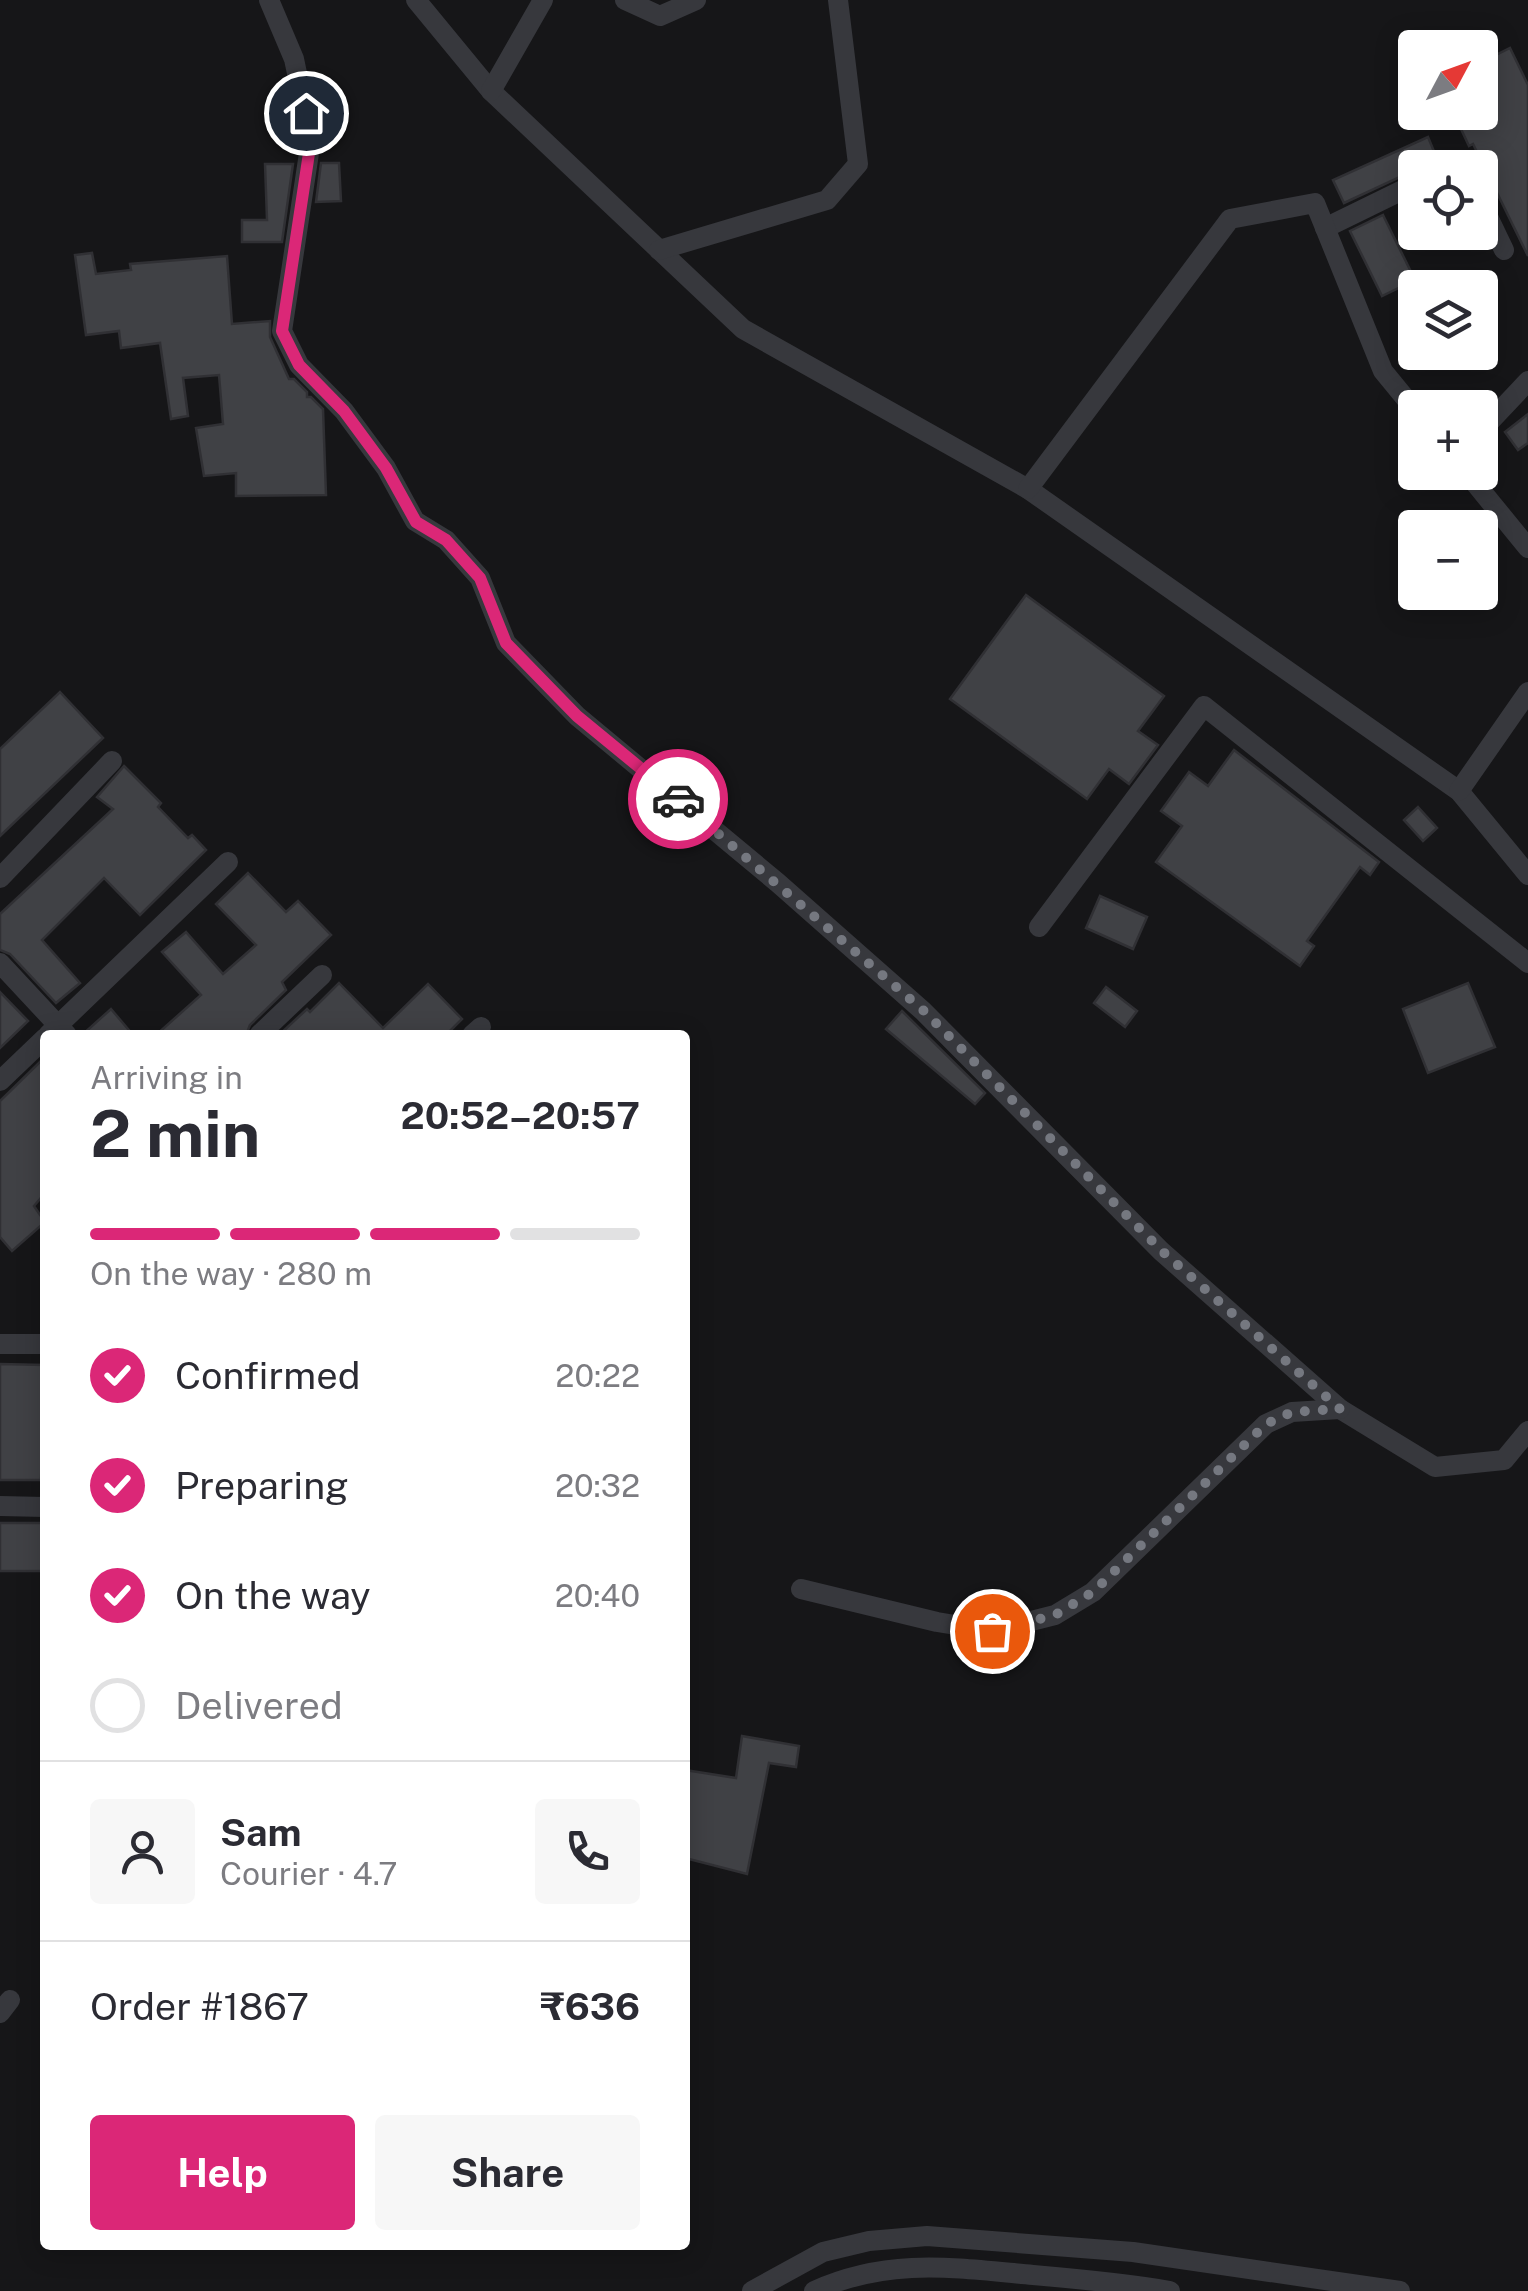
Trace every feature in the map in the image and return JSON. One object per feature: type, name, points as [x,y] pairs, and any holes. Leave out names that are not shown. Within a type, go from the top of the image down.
[{"type":"street","points":[[269,0],[294,59],[311,140],[282,331],[299,365],[344,411],[386,468],[416,522],[446,540],[480,578],[506,643],[577,716],[924,1011],[1162,1251],[1340,1409],[1434,1467],[1504,1460],[1528,1431]]},
{"type":"street","points":[[416,0],[492,91],[743,329],[1028,488],[1459,791],[1528,875]]},
{"type":"street","points":[[492,91],[543,0]]},
{"type":"street","points":[[625,0],[660,16],[696,0]]},
{"type":"street","points":[[660,250],[827,200],[858,164],[838,0]]},
{"type":"street","points":[[1325,228],[1398,192]]},
{"type":"street","points":[[1028,488],[1230,219],[1315,203],[1383,371],[1399,390]]},
{"type":"street","points":[[1498,238],[1504,250]]},
{"type":"street","points":[[1498,413],[1528,381]]},
{"type":"street","points":[[1481,490],[1528,548]]},
{"type":"street","points":[[1459,791],[1526,697]]},
{"type":"street","points":[[1039,927],[1204,706],[1528,963]]},
{"type":"street","points":[[0,878],[112,762]]},
{"type":"street","points":[[58,1030],[228,862]]},
{"type":"street","points":[[0,964],[53,1030]]},
{"type":"street","points":[[263,1030],[322,975]]},
{"type":"street","points":[[0,1082],[40,1046]]},
{"type":"street","points":[[0,1344],[40,1344]]},
{"type":"street","points":[[801,1589],[937,1622],[992,1631],[1055,1615],[1093,1592],[1266,1424],[1292,1412],[1340,1409]]},
{"type":"street","points":[[0,1506],[40,1507]]},
{"type":"street","points":[[752,2291],[823,2252],[869,2241],[928,2236],[1133,2252],[1400,2291]]},
{"type":"street","points":[[814,2291],[874,2270],[923,2265],[1170,2291]]},
{"type":"building","points":[[1510,48],[1528,85],[1528,256],[1498,195],[1498,150],[1476,150],[1473,144],[1469,146],[1461,130],[1498,130],[1498,54]]},
{"type":"building","points":[[1428,137],[1433,150],[1399,150]]},
{"type":"building","points":[[1398,151],[1398,178],[1344,203],[1333,180]]},
{"type":"building","points":[[321,163],[339,163],[341,201],[316,202]]},
{"type":"building","points":[[265,164],[293,164],[282,242],[242,242],[242,220],[267,220]]},
{"type":"building","points":[[1383,215],[1410,270],[1398,270],[1398,288],[1382,296],[1350,231]]},
{"type":"building","points":[[92,253],[96,274],[131,270],[130,264],[227,256],[232,324],[270,321],[270,337],[289,379],[294,379],[307,397],[323,409],[326,495],[236,496],[236,473],[204,476],[196,428],[223,424],[219,375],[183,378],[188,416],[171,419],[160,343],[121,348],[119,331],[86,335],[75,255]]},
{"type":"building","points":[[1528,414],[1528,443],[1518,450],[1505,432]]},
{"type":"building","points":[[1026,595],[1164,696],[1138,731],[1158,745],[1129,784],[1109,769],[1087,799],[950,699]]},
{"type":"building","points":[[60,692],[103,738],[0,836],[0,749]]},
{"type":"building","points":[[1234,750],[1379,862],[1370,875],[1360,867],[1307,941],[1314,946],[1300,966],[1156,862],[1182,826],[1161,811],[1189,772],[1208,786]]},
{"type":"building","points":[[124,766],[161,803],[158,807],[188,838],[192,835],[206,850],[140,915],[104,878],[42,940],[80,983],[56,1003],[10,954],[0,950],[0,914],[113,809],[97,797]]},
{"type":"building","points":[[1418,807],[1437,828],[1423,841],[1404,820]]},
{"type":"building","points":[[248,873],[286,912],[298,901],[331,935],[282,982],[286,990],[248,1030],[162,1030],[201,995],[162,952],[186,932],[223,974],[256,945],[216,904]]},
{"type":"building","points":[[1100,896],[1147,917],[1133,949],[1086,928]]},
{"type":"building","points":[[339,983],[383,1028],[428,984],[462,1019],[451,1030],[284,1030],[307,1009],[310,1012]]},
{"type":"building","points":[[1468,983],[1495,1047],[1428,1073],[1403,1009]]},
{"type":"building","points":[[1106,987],[1137,1011],[1125,1027],[1094,1003]]},
{"type":"building","points":[[0,992],[28,1021],[0,1048]]},
{"type":"building","points":[[111,1009],[129,1030],[88,1030]]},
{"type":"building","points":[[902,1011],[985,1093],[975,1104],[886,1029]]},
{"type":"building","points":[[40,1062],[40,1199],[34,1206],[40,1215],[40,1226],[12,1251],[0,1237],[0,1101]]},
{"type":"building","points":[[0,1364],[40,1365],[40,1480],[0,1480]]},
{"type":"building","points":[[0,1523],[40,1523],[40,1571],[0,1571]]},
{"type":"building","points":[[742,1736],[799,1746],[796,1767],[769,1763],[747,1874],[690,1859],[690,1771],[736,1778]]},
{"type":"way so far","points":[[678,799],[924,1011],[1162,1251],[1340,1409],[1292,1412],[1266,1424],[1093,1592],[1055,1615],[992,1631]]},
{"type":"route","points":[[306,113],[311,140],[282,331],[299,365],[344,411],[386,468],[416,522],[446,540],[480,578],[506,643],[577,716],[678,799]]}]
